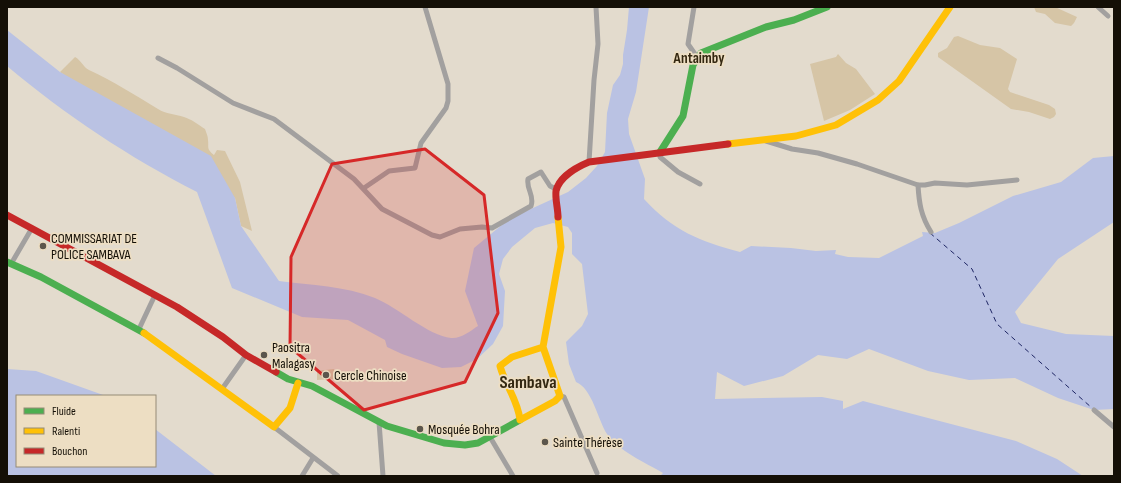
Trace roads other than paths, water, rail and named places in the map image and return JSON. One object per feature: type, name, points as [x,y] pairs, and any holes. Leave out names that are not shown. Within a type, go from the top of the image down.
[{"type":"main road","points":[[660,152],[666,140],[679,123],[685,110],[692,70],[697,57],[705,51],[766,27],[794,20],[827,7]]},
{"type":"main road","points":[[7,215],[155,295],[223,337],[246,355],[288,379],[312,386],[329,394],[379,422],[454,446],[478,443],[555,401],[560,396],[543,347],[560,261],[560,229],[556,191],[566,177],[592,161],[796,136],[836,125],[878,100],[899,81],[950,7]]},
{"type":"main road","points":[[8,263],[41,277],[139,329],[274,427],[290,408],[298,383]]},
{"type":"main road","points":[[520,420],[518,405],[500,366],[512,357],[543,347]]},
{"type":"street","points":[[364,188],[389,171],[414,168],[421,143],[446,108],[448,101],[448,84],[425,7]]},
{"type":"street","points":[[592,161],[598,44],[596,7]]},
{"type":"street","points":[[694,7],[688,44],[697,57]]},
{"type":"street","points":[[1098,7],[1108,16]]},
{"type":"street","points":[[158,58],[177,68],[233,103],[274,119],[290,129],[364,188],[382,209],[414,227],[440,237],[460,229],[482,227],[492,228],[531,206],[533,198],[527,183],[528,179],[541,172],[550,186],[556,191]]},
{"type":"street","points":[[764,140],[792,149],[818,153],[857,164],[918,185],[935,183],[967,185],[1017,180]]},
{"type":"street","points":[[660,152],[660,157],[678,172],[700,184]]},
{"type":"street","points":[[918,185],[919,206],[922,216],[931,232]]},
{"type":"street","points":[[8,263],[32,228]]},
{"type":"street","points":[[139,329],[155,295]]},
{"type":"street","points":[[222,389],[246,355]]},
{"type":"street","points":[[560,396],[564,397],[597,473]]},
{"type":"street","points":[[1094,410],[1114,427]]},
{"type":"street","points":[[379,422],[383,476]]},
{"type":"street","points":[[274,427],[338,476]]},
{"type":"street","points":[[490,437],[513,476]]},
{"type":"street","points":[[302,476],[313,458]]},
{"type":"water","points":[[629,7],[649,7],[636,92],[628,119],[629,134],[645,179],[644,199],[665,219],[676,227],[712,244],[740,252],[751,246],[816,251],[836,250],[835,254],[848,257],[879,258],[923,236],[922,232],[935,233],[959,223],[1013,196],[1061,182],[1093,158],[1114,156],[1114,222],[1058,259],[1015,312],[1021,323],[1066,334],[1114,336],[1114,409],[1094,410],[1058,398],[1015,378],[969,380],[928,371],[869,349],[847,359],[818,355],[783,376],[744,386],[717,372],[715,399],[822,397],[843,401],[843,409],[863,401],[1016,441],[1057,459],[1083,476],[660,476],[663,473],[632,456],[612,440],[607,434],[590,397],[582,385],[576,382],[569,364],[566,342],[582,326],[588,314],[582,264],[572,254],[572,233],[568,227],[553,223],[535,228],[512,247],[503,259],[499,274],[505,291],[503,326],[493,344],[477,359],[461,367],[442,368],[387,347],[385,340],[348,320],[302,317],[232,288],[197,192],[122,150],[74,118],[7,66],[7,30],[60,72],[211,156],[235,198],[241,226],[279,281],[328,286],[364,294],[384,302],[433,332],[442,336],[455,338],[478,326],[465,291],[474,248],[509,219],[568,192],[586,178],[597,166],[605,152],[607,113],[613,85],[620,75],[623,64]]},
{"type":"water","points":[[7,369],[36,371],[103,395],[16,395],[16,467],[156,467],[156,430],[216,476],[7,476]]},
{"type":"place","name":"COMMISSARIAT DE POLICE SAMBAVA","points":[[43,246]]},
{"type":"place","name":"Paositra Malagasy","points":[[264,355]]},
{"type":"place","name":"Cercle Chinoise","points":[[326,375]]},
{"type":"place","name":"Mosquée Bohra","points":[[420,429]]},
{"type":"place","name":"Sainte Thérèse","points":[[545,442]]},
{"type":"district","name":"Antaimby","points":[[699,58]]},
{"type":"district","name":"Sambava","points":[[528,382]]}]
